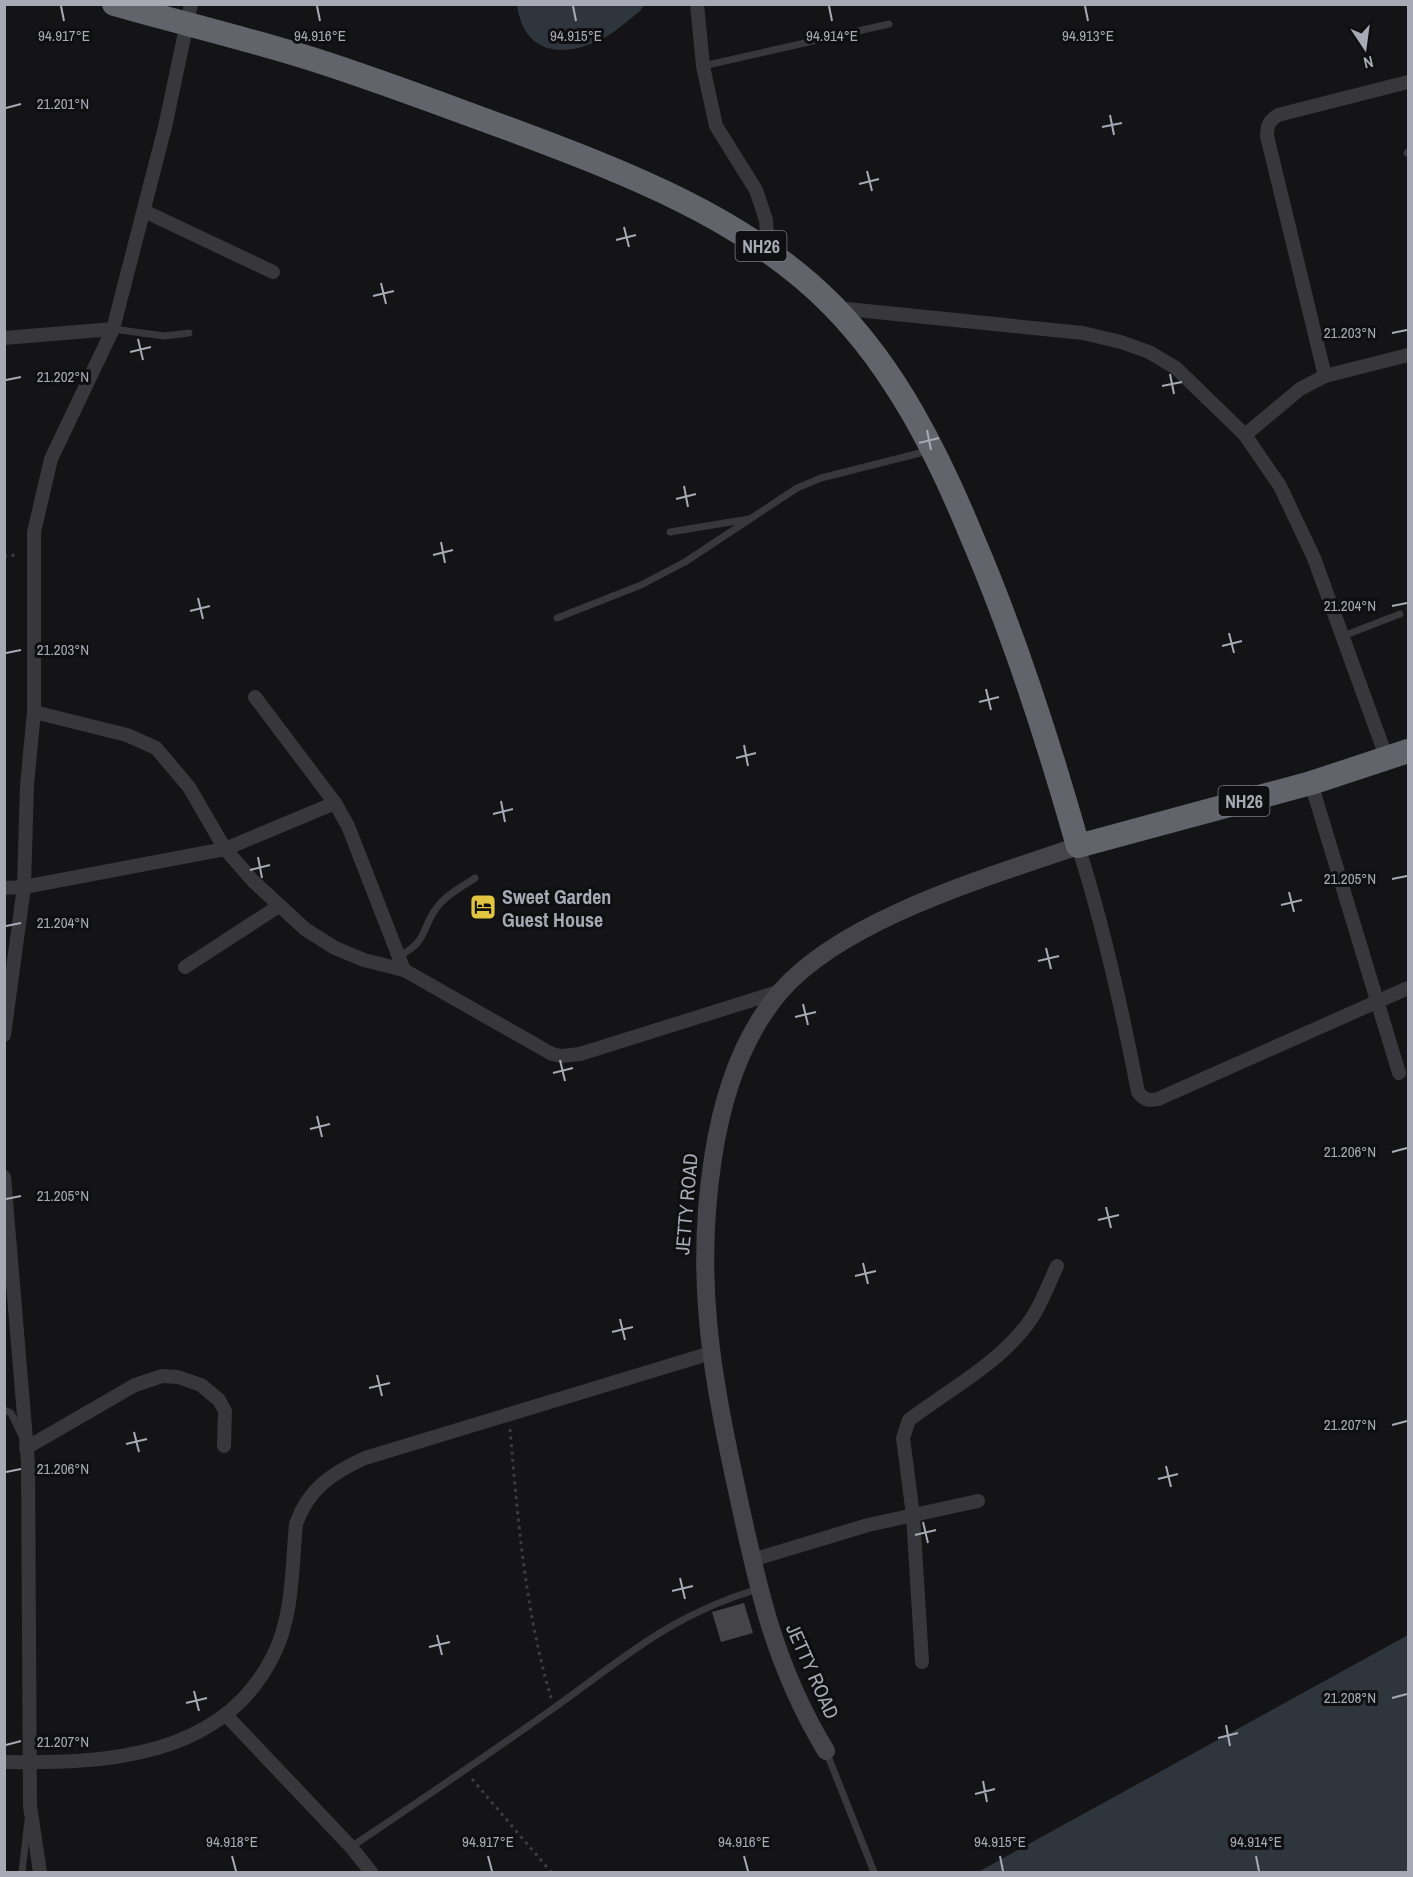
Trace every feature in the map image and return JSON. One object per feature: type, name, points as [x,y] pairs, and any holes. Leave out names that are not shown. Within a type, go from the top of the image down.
[{"type":"highway","name":"NH26","points":[[114,4],[190,15],[378,81],[594,161],[720,222],[768,250],[835,308],[903,398],[952,487],[1004,612],[1040,718],[1078,846],[1311,783],[1398,755]]},
{"type":"street","points":[[697,4],[703,66],[716,126],[756,190],[766,220],[768,250]]},
{"type":"street","points":[[4,1035],[24,887],[27,785],[34,712],[33,542],[36,524],[51,459],[113,328],[144,211],[190,15]]},
{"type":"street","points":[[1325,376],[1267,136],[1267,126],[1270,120],[1278,115],[1408,82]]},
{"type":"street","points":[[144,211],[273,272]]},
{"type":"street","points":[[835,308],[1083,333],[1121,342],[1149,352],[1176,368],[1245,435],[1280,486],[1314,558],[1343,636],[1398,755]]},
{"type":"street","points":[[4,338],[113,328]]},
{"type":"street","points":[[1245,435],[1300,389],[1325,376],[1408,355]]},
{"type":"street","points":[[255,698],[335,803],[348,826],[404,970]]},
{"type":"street","points":[[34,712],[128,735],[156,748],[183,779],[225,849],[279,906],[305,929],[335,948],[364,960],[404,970],[552,1054],[561,1056],[580,1054],[781,991]]},
{"type":"street","points":[[1311,783],[1399,1073]]},
{"type":"street","points":[[4,888],[24,887],[225,849],[335,803]]},
{"type":"street","points":[[1078,846],[1094,896],[1120,998],[1138,1092],[1143,1098],[1150,1101],[1158,1099],[1408,988]]},
{"type":"street","name":"JETTY ROAD","points":[[826,1751],[792,1689],[773,1641],[758,1589],[711,1353],[705,1303],[704,1222],[718,1125],[733,1073],[754,1027],[781,991],[833,946],[870,925],[991,876],[1078,846]]},
{"type":"street","points":[[185,967],[279,906]]},
{"type":"street","points":[[4,1177],[10,1281],[29,1491],[30,1806],[40,1872]]},
{"type":"street","points":[[922,1662],[913,1515],[903,1438],[909,1420],[975,1374],[1023,1330],[1057,1266]]},
{"type":"street","points":[[4,1762],[66,1763],[145,1752],[174,1744],[226,1715],[250,1690],[275,1654],[285,1621],[296,1524],[309,1496],[322,1482],[365,1458],[711,1353]]},
{"type":"street","points":[[26,1448],[135,1385],[162,1376],[178,1377],[201,1385],[219,1400],[225,1411],[225,1446]]},
{"type":"street","points":[[752,1560],[868,1525],[978,1501]]},
{"type":"street","points":[[226,1715],[351,1847],[371,1872]]},
{"type":"lane","points":[[703,66],[889,24]]},
{"type":"lane","points":[[113,328],[164,336],[189,333]]},
{"type":"lane","points":[[557,618],[641,585],[685,562],[797,488],[821,477],[933,450]]},
{"type":"lane","points":[[670,532],[754,518]]},
{"type":"lane","points":[[1343,636],[1400,614]]},
{"type":"lane","points":[[399,956],[413,949],[422,940],[430,918],[446,897],[475,878]]},
{"type":"lane","points":[[4,1410],[15,1421],[26,1448]]},
{"type":"lane","points":[[351,1847],[465,1771],[643,1641],[695,1611],[758,1589]]},
{"type":"lane","points":[[826,1751],[874,1872]]},
{"type":"lane","points":[[22,1872],[30,1806]]},
{"type":"path","points":[[508,1414],[523,1573],[533,1629],[554,1708]]},
{"type":"path","points":[[465,1771],[551,1872]]},
{"type":"shaded area","points":[[517,4],[644,5],[640,11],[602,39],[573,49],[559,50],[536,43],[521,21]]},
{"type":"shaded area","points":[[1408,1635],[1408,1872],[978,1872]]},
{"type":"building","points":[[744,1603],[753,1633],[721,1642],[712,1612]]},
{"type":"place","name":"Sweet Garden Guest House","points":[[483,907]]}]
